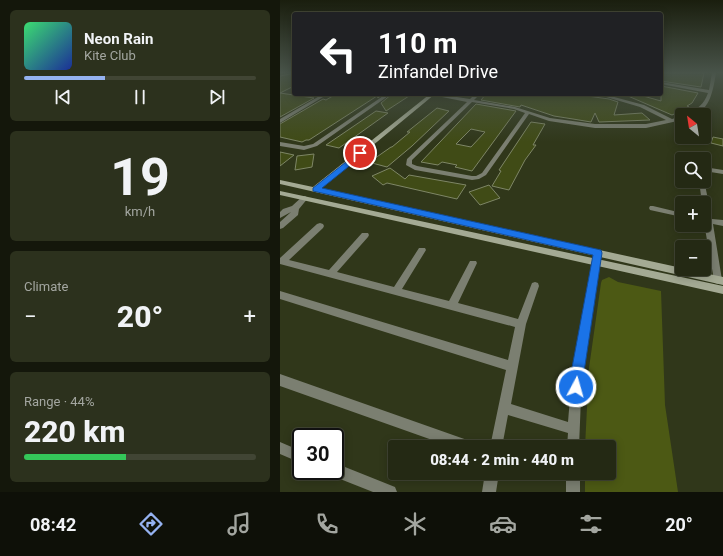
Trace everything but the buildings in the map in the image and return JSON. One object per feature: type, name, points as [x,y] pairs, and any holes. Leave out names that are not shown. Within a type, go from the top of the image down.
[{"type":"street","points":[[280,121],[321,96]]},
{"type":"street","points":[[280,144],[301,148],[311,147],[385,96]]},
{"type":"street","points":[[280,187],[303,192],[316,189],[430,96]]},
{"type":"street","points":[[443,96],[528,112],[564,122],[595,126],[631,127],[675,120]]},
{"type":"street","points":[[476,96],[408,160],[409,165],[415,168],[472,178],[481,177],[528,112]]},
{"type":"street","points":[[605,96],[642,106],[672,121]]},
{"type":"street","points":[[700,108],[705,105],[709,96]]},
{"type":"street","points":[[711,170],[723,172]]},
{"type":"street","points":[[280,182],[405,209],[723,290]]},
{"type":"street","points":[[280,193],[597,257],[721,280],[709,232]]},
{"type":"street","points":[[280,226],[295,212],[295,208],[304,198],[318,197],[376,208],[405,209]]},
{"type":"street","points":[[280,216],[286,211],[295,208]]},
{"type":"street","points":[[653,208],[675,213]]},
{"type":"street","points":[[711,221],[723,223]]},
{"type":"street","points":[[282,261],[320,226]]},
{"type":"street","points":[[331,274],[365,235]]},
{"type":"street","points":[[396,290],[422,250]]},
{"type":"street","points":[[573,440],[577,373],[597,257]]},
{"type":"street","points":[[282,261],[521,324]]},
{"type":"street","points":[[452,305],[473,263]]},
{"type":"street","points":[[498,440],[521,324],[534,286]]},
{"type":"street","points":[[280,295],[512,366]]},
{"type":"street","points":[[280,380],[450,440]]},
{"type":"street","points":[[505,408],[573,430]]},
{"type":"street","points":[[280,448],[292,453]]},
{"type":"street","points":[[344,474],[390,492]]},
{"type":"street","points":[[489,492],[491,480]]},
{"type":"street","points":[[573,480],[573,492]]},
{"type":"green space","points":[[609,277],[618,282],[661,291],[665,405],[678,492],[585,492],[585,480],[616,480],[616,440],[585,440],[589,368],[602,280]]},
{"type":"route","points":[[360,153],[316,189],[598,253],[577,373],[576,387]]}]
